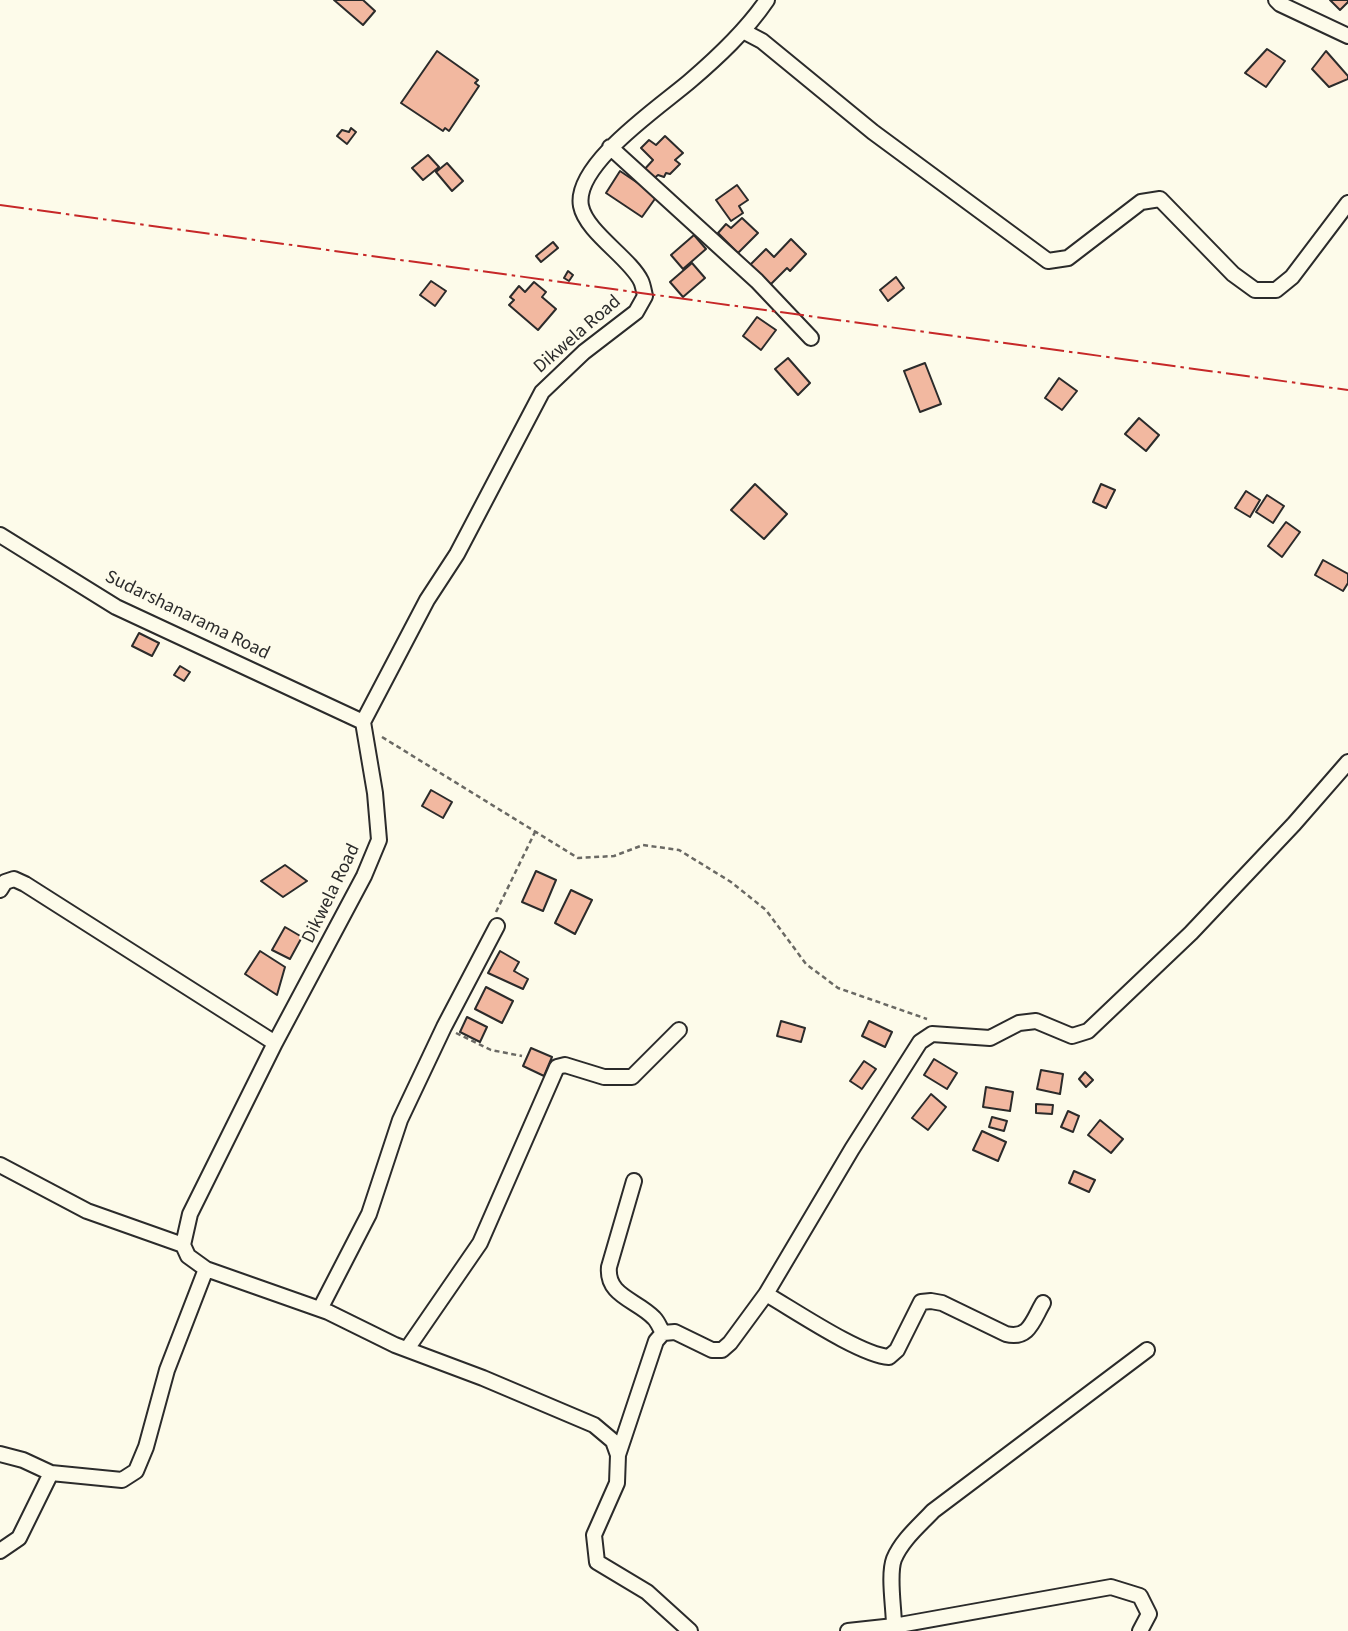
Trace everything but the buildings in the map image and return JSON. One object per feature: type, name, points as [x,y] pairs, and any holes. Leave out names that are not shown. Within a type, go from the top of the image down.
[{"type":"street","name":"Dikwela Road","points":[[183,1245],[190,1214],[275,1042],[365,876],[379,840],[375,793],[363,722],[427,600],[457,554],[542,392],[584,352],[636,312],[645,296],[641,281],[586,218],[580,204],[586,178],[610,147],[691,81],[752,23],[766,0]]},
{"type":"street","points":[[1276,0],[1348,36]]},
{"type":"street","points":[[743,31],[762,41],[873,132],[1048,261],[1068,258],[1141,202],[1160,199],[1233,274],[1255,290],[1276,289],[1292,277],[1348,203]]},
{"type":"street","points":[[610,147],[757,281],[811,338]]},
{"type":"street","name":"Sudarshanarama Road","points":[[0,535],[116,607],[363,722]]},
{"type":"street","points":[[690,1631],[647,1592],[597,1562],[594,1535],[617,1483],[618,1455],[656,1340],[663,1333],[675,1332],[712,1350],[722,1350],[766,1294],[852,1149],[920,1042],[932,1034],[990,1038],[1019,1023],[1036,1021],[1072,1036],[1088,1031],[1191,933],[1294,824],[1348,762]]},
{"type":"street","points":[[0,890],[5,882],[13,879],[25,884],[275,1042]]},
{"type":"street","points":[[320,1308],[369,1214],[400,1120],[444,1027],[497,926]]},
{"type":"street","points":[[407,1349],[480,1243],[558,1067],[565,1065],[604,1077],[632,1077],[679,1030]]},
{"type":"street","points":[[0,1165],[87,1211],[183,1245],[188,1256],[206,1269],[320,1308],[407,1349],[594,1425],[613,1441],[618,1455]]},
{"type":"street","points":[[634,1181],[608,1278],[612,1287],[655,1319],[663,1333]]},
{"type":"street","points":[[0,1454],[23,1460],[51,1473],[122,1480],[136,1471],[146,1447],[167,1370],[206,1269]]},
{"type":"street","points":[[766,1294],[853,1344],[879,1356],[889,1357],[897,1350],[921,1302],[942,1303],[1017,1337],[1025,1334],[1043,1303]]},
{"type":"street","points":[[894,1626],[892,1567],[894,1557],[906,1539],[933,1511],[1147,1350]]},
{"type":"street","points":[[0,1551],[19,1538],[51,1473]]},
{"type":"street","points":[[848,1631],[894,1626],[1111,1587],[1140,1596],[1149,1614],[1140,1631]]},
{"type":"path","points":[[363,722],[376,733],[578,858],[614,856],[643,845],[679,850],[731,882],[766,910],[806,964],[838,988],[924,1019],[936,1020]]},
{"type":"path","points":[[497,926],[496,914],[536,830]]},
{"type":"path","points":[[444,1027],[491,1050],[522,1056]]},
{"type":"power","points":[[0,205],[1348,390]]}]
